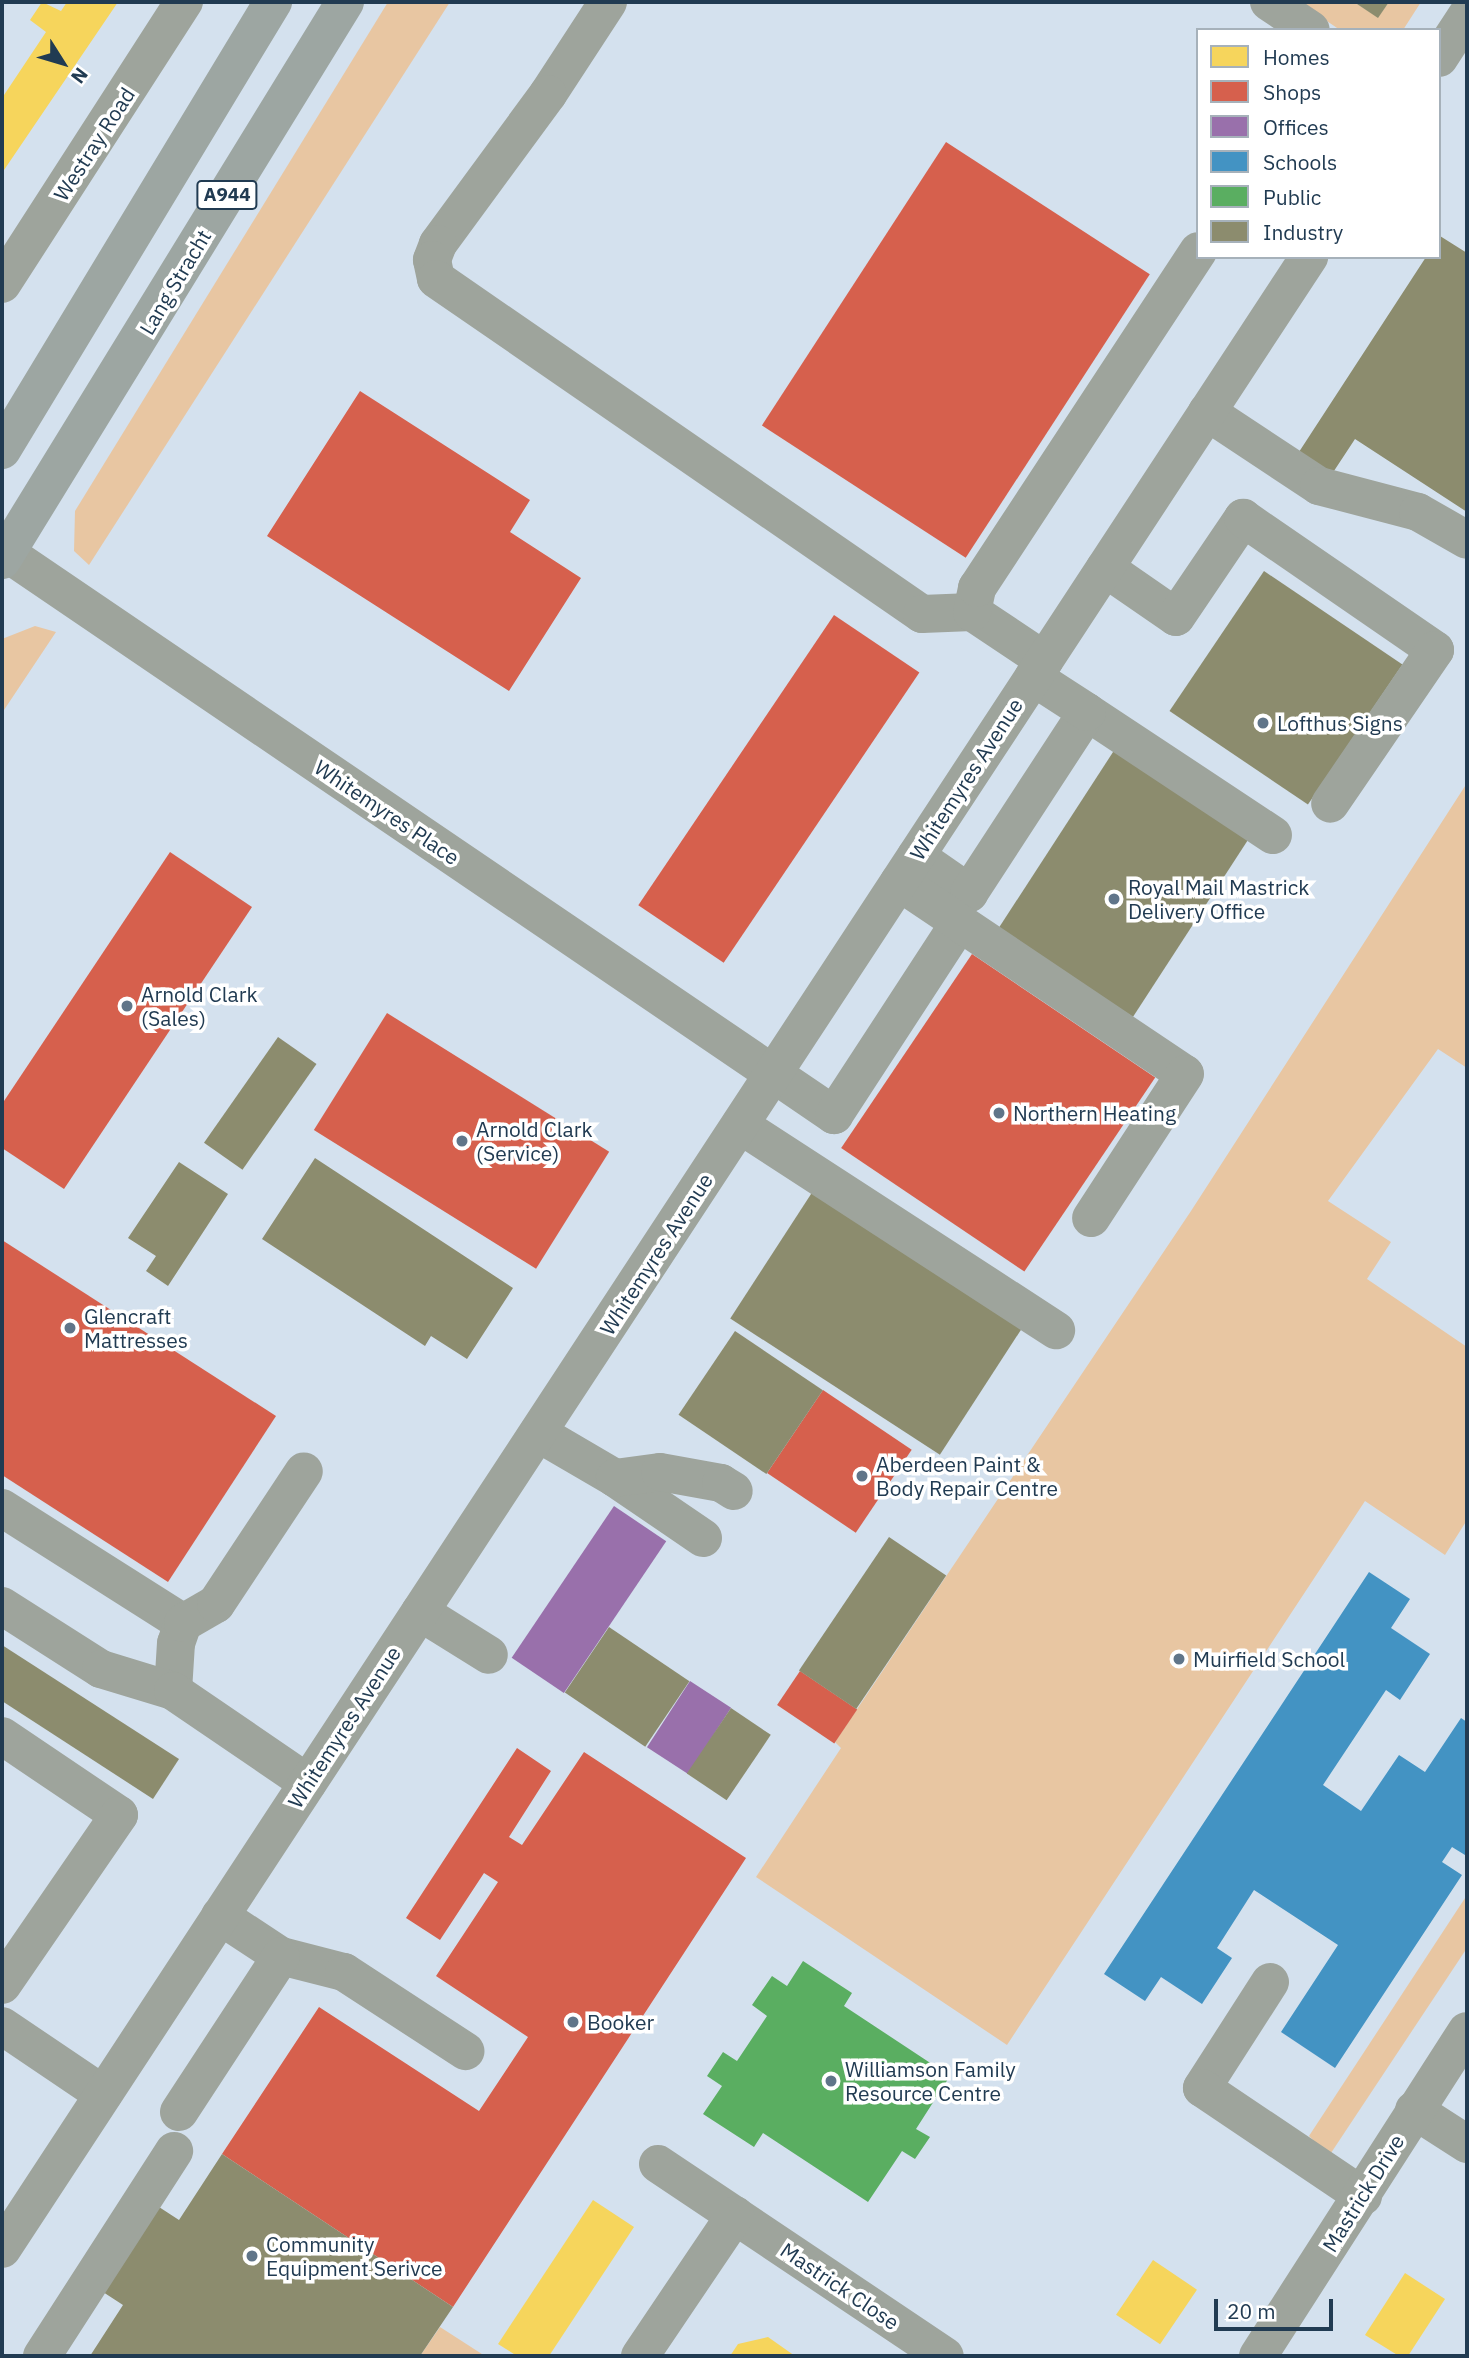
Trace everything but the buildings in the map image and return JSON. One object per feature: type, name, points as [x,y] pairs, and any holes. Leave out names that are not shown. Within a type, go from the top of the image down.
[{"type":"main road","name":"A944","points":[[2,450],[273,2]]},
{"type":"main road","name":"Lang Stracht","points":[[3,554],[345,2]]},
{"type":"street","name":"Westray Road","points":[[2,285],[174,22],[184,2]]},
{"type":"street","points":[[608,2],[548,94],[438,244],[432,260],[436,279],[922,614],[972,612],[1087,712],[1273,835]]},
{"type":"street","points":[[1269,2],[1308,28]]},
{"type":"street","points":[[1441,55],[1467,15]]},
{"type":"street","points":[[972,612],[978,588],[1196,254]]},
{"type":"street","name":"Whitemyres Avenue","points":[[2,2249],[1307,259]]},
{"type":"street","points":[[1208,412],[1319,486],[1418,512],[1467,540]]},
{"type":"street","points":[[1105,568],[1176,617],[1243,518],[1435,650],[1329,804]]},
{"type":"street","name":"Whitemyres Place","points":[[3,554],[834,1115],[959,923]]},
{"type":"street","points":[[907,869],[970,893],[1087,712]]},
{"type":"street","points":[[907,869],[959,923],[1185,1074],[1091,1218]]},
{"type":"street","points":[[740,1125],[1056,1330]]},
{"type":"street","points":[[538,1433],[615,1478],[704,1538]]},
{"type":"street","points":[[173,1691],[176,1643],[183,1623],[216,1604],[304,1471]]},
{"type":"street","points":[[615,1478],[660,1472],[721,1483],[734,1492]]},
{"type":"street","points":[[2,1508],[183,1623]]},
{"type":"street","points":[[2,1606],[101,1669],[173,1691],[308,1783]]},
{"type":"street","points":[[420,1612],[489,1655]]},
{"type":"street","points":[[2,1736],[118,1815],[2,1985]]},
{"type":"street","points":[[220,1916],[281,1956],[344,1972],[465,2051]]},
{"type":"street","points":[[179,2112],[281,1956]]},
{"type":"street","points":[[1270,1982],[1202,2088],[1363,2196]]},
{"type":"street","points":[[2,2026],[103,2094]]},
{"type":"street","name":"Mastrick Drive","points":[[1258,2356],[1467,2031]]},
{"type":"street","points":[[1414,2110],[1467,2144]]},
{"type":"street","points":[[42,2356],[174,2151]]},
{"type":"street","name":"Mastrick Close","points":[[658,2164],[945,2356]]},
{"type":"street","points":[[640,2356],[734,2216]]},
{"type":"shaded area","points":[[388,2],[450,2],[89,565],[74,551],[75,511]]},
{"type":"shaded area","points":[[1299,2],[1354,2],[1378,17],[1389,2],[1421,2],[1404,28],[1337,28]]},
{"type":"shaded area","points":[[35,626],[56,632],[2,713],[2,639]]},
{"type":"shaded area","points":[[1467,783],[1467,1068],[1438,1049],[1328,1201],[1391,1242],[1367,1279],[1467,1347],[1467,1520],[1445,1555],[1365,1501],[1007,2045],[756,1877],[841,1748],[835,1742],[1191,1211]]},
{"type":"shaded area","points":[[1467,1895],[1467,1948],[1329,2156],[1309,2136]]},
{"type":"shaded area","points":[[440,2327],[485,2356],[420,2356]]},
{"type":"place","name":"Lofthus Signs","points":[[1263,723]]},
{"type":"place","name":"Royal Mail Mastrick Delivery Office","points":[[1114,899]]},
{"type":"place","name":"Arnold Clark (Sales)","points":[[127,1006]]},
{"type":"place","name":"Northern Heating","points":[[999,1113]]},
{"type":"place","name":"Arnold Clark (Service)","points":[[462,1141]]},
{"type":"place","name":"Glencraft Mattresses","points":[[70,1328]]},
{"type":"place","name":"Aberdeen Paint & Body Repair Centre","points":[[862,1476]]},
{"type":"place","name":"Muirfield School","points":[[1179,1659]]},
{"type":"place","name":"Booker","points":[[573,2022]]},
{"type":"place","name":"Williamson Family Resource Centre","points":[[831,2081]]},
{"type":"place","name":"Community Equipment Serivce","points":[[252,2256]]}]
